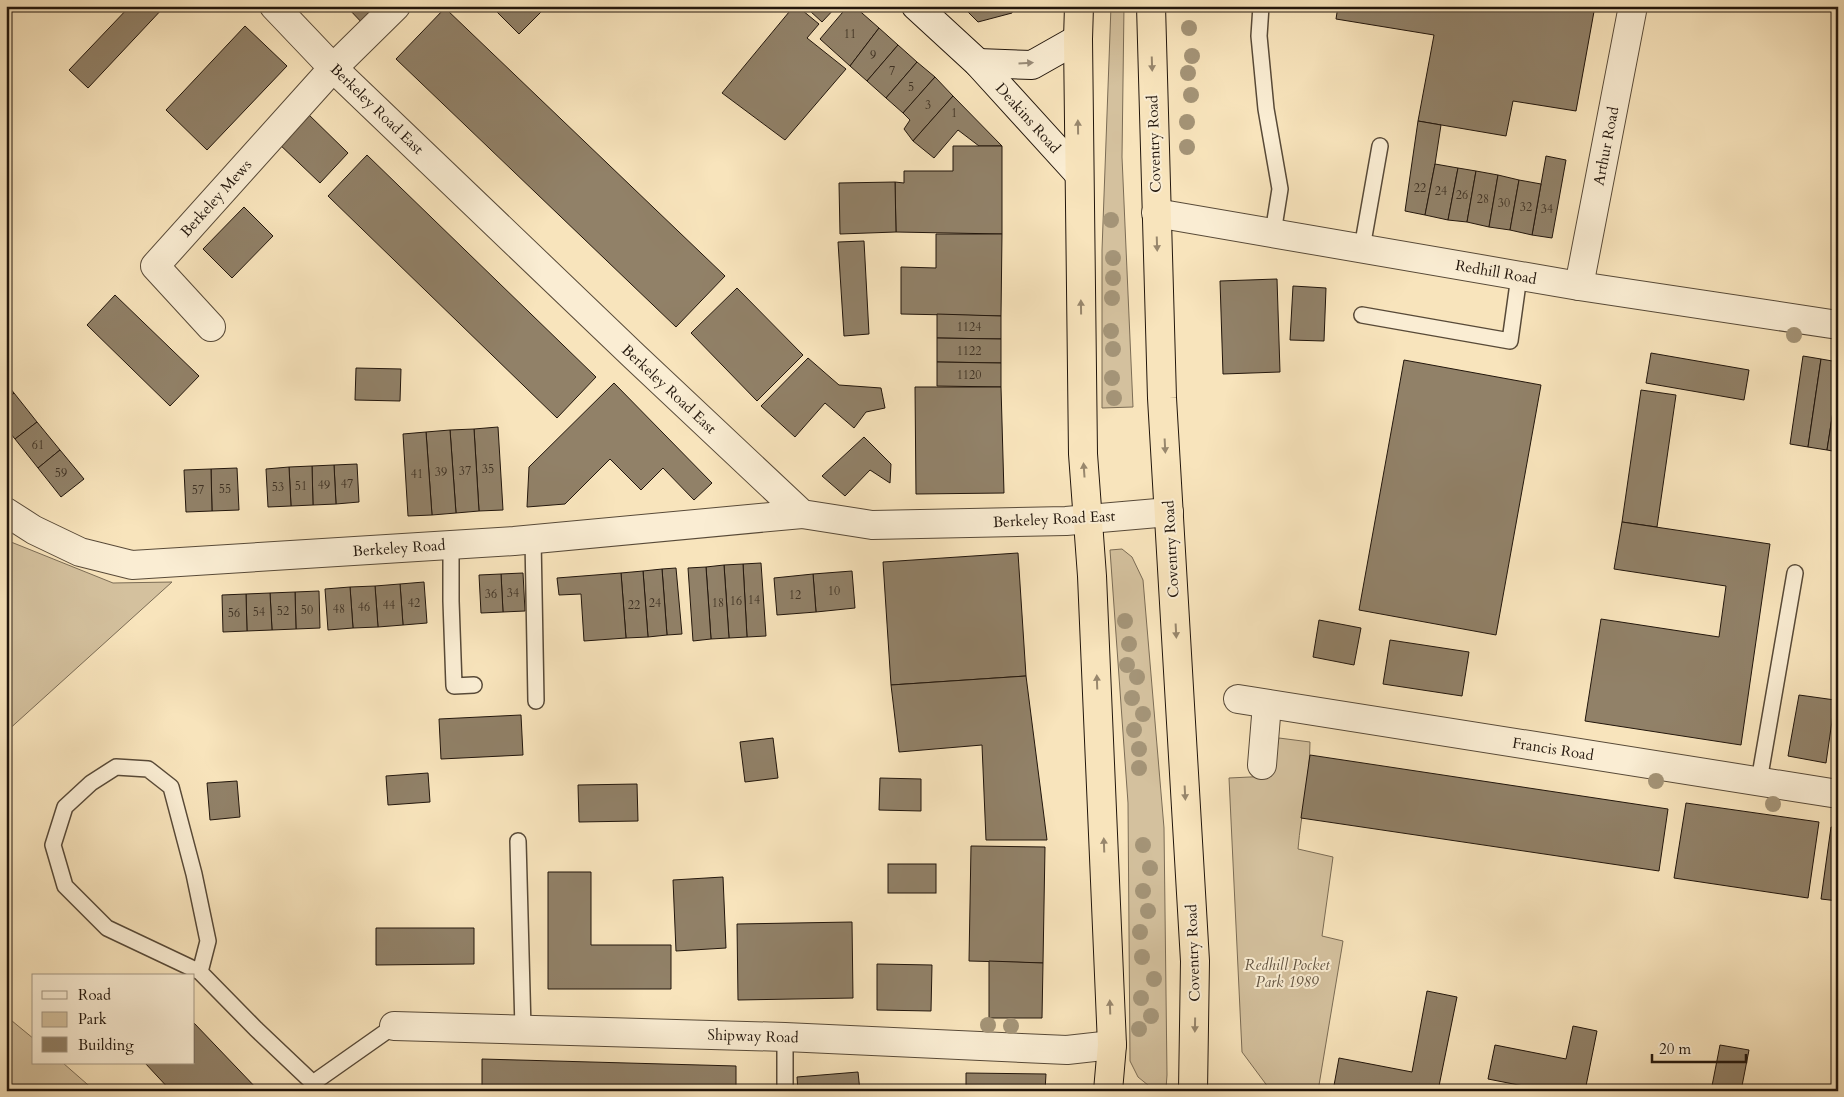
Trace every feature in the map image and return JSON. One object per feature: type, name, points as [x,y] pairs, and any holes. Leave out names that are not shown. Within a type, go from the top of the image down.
[{"type":"highway","points":[[1079,6],[1083,454],[1092,576],[1112,1044],[1108,1091]]},
{"type":"highway","name":"Coventry Road","points":[[1151,6],[1162,398],[1195,961],[1193,1091]]},
{"type":"street","name":"Berkeley Road East","points":[[274,6],[333,68],[627,350],[802,514],[872,526],[1008,523],[1169,512]]},
{"type":"street","points":[[333,68],[396,6]]},
{"type":"street","name":"Deakins Road","points":[[916,6],[978,62],[1079,174]]},
{"type":"street","name":"Arthur Road","points":[[1579,286],[1633,6]]},
{"type":"street","name":"Deakins Road","points":[[978,62],[1032,65],[1078,39]]},
{"type":"street","name":"Berkeley Mews","points":[[211,327],[155,266],[333,68]]},
{"type":"street","name":"Redhill Road","points":[[1156,213],[1579,286],[1838,325]]},
{"type":"street","name":"Berkeley Road","points":[[6,512],[34,530],[80,552],[132,565],[532,539],[802,514]]},
{"type":"street","name":"Francis Road","points":[[1238,700],[1838,794]]},
{"type":"street","points":[[1262,765],[1267,704]]},
{"type":"street","name":"Shipway Road","points":[[394,1026],[785,1036],[1066,1050],[1112,1044]]},
{"type":"lane","points":[[1261,6],[1260,36],[1266,109],[1280,189],[1273,233]]},
{"type":"lane","points":[[1362,248],[1380,146]]},
{"type":"lane","points":[[1362,315],[1510,341],[1519,276]]},
{"type":"lane","points":[[532,539],[536,701]]},
{"type":"lane","points":[[451,545],[454,686],[474,685]]},
{"type":"lane","points":[[1759,781],[1795,573]]},
{"type":"lane","points":[[200,972],[208,941],[194,874],[172,787],[148,769],[116,767],[91,784],[65,807],[53,845],[65,886],[107,928],[200,972],[317,1087],[394,1026]]},
{"type":"lane","points":[[518,842],[523,1029]]},
{"type":"lane","points":[[784,1091],[785,1036]]},
{"type":"green space","points":[[1111,6],[1124,6],[1122,157],[1133,407],[1102,408],[1102,250]]},
{"type":"green space","points":[[6,540],[113,583],[172,582],[6,732]]},
{"type":"green space","points":[[1122,549],[1132,557],[1143,580],[1164,828],[1167,1075],[1166,1089],[1154,1090],[1138,1077],[1130,1061],[1128,803],[1110,550]]},
{"type":"green space","name":"Redhill Pocket Park 1989","points":[[1279,738],[1310,742],[1309,768],[1298,849],[1333,857],[1322,936],[1343,941],[1318,1091],[1271,1091],[1242,1052],[1229,778],[1271,776]]},
{"type":"green space","points":[[6,1016],[32,1037],[32,1064],[64,1064],[95,1091],[6,1091]]},
{"type":"building","points":[[130,6],[165,6],[88,88],[69,70]]},
{"type":"building","points":[[346,6],[386,6],[366,27]]},
{"type":"building","points":[[491,6],[544,6],[545,8],[519,34]]},
{"type":"building","points":[[794,6],[797,6],[819,24],[807,38],[846,69],[785,140],[722,93]]},
{"type":"building","points":[[814,6],[837,6],[822,22],[810,11]]},
{"type":"building","points":[[848,6],[854,6],[879,28],[850,66],[820,39]]},
{"type":"building","points":[[962,6],[1013,6],[1012,13],[978,22]]},
{"type":"building","points":[[1338,6],[1595,6],[1576,111],[1513,101],[1506,136],[1418,121],[1434,35],[1336,19]]},
{"type":"building","points":[[445,8],[725,276],[676,327],[396,59]]},
{"type":"building","points":[[245,26],[287,66],[207,150],[166,110]]},
{"type":"building","points":[[879,28],[898,45],[867,81],[850,66]]},
{"type":"building","points":[[898,45],[917,62],[886,98],[867,81]]},
{"type":"building","points":[[917,62],[935,77],[903,113],[886,98]]},
{"type":"building","points":[[935,77],[953,96],[913,141],[904,129],[910,120],[903,113]]},
{"type":"building","points":[[953,96],[1002,146],[979,146],[958,130],[934,158],[913,141]]},
{"type":"building","points":[[306,112],[348,153],[320,183],[277,142]]},
{"type":"building","points":[[1418,121],[1441,125],[1425,215],[1405,211]]},
{"type":"building","points":[[953,146],[1002,146],[1002,234],[896,232],[895,182],[904,183],[904,171],[953,171]]},
{"type":"building","points":[[367,155],[596,377],[557,418],[328,196]]},
{"type":"building","points":[[1546,156],[1566,160],[1552,238],[1532,235]]},
{"type":"building","points":[[1435,164],[1458,168],[1448,220],[1425,215]]},
{"type":"building","points":[[1458,168],[1476,171],[1467,222],[1448,220]]},
{"type":"building","points":[[1476,171],[1498,175],[1489,227],[1467,222]]},
{"type":"building","points":[[1498,175],[1519,180],[1510,230],[1489,227]]},
{"type":"building","points":[[1519,180],[1541,184],[1532,235],[1510,230]]},
{"type":"building","points":[[895,182],[896,232],[840,234],[839,183]]},
{"type":"building","points":[[244,207],[273,236],[232,278],[203,249]]},
{"type":"building","points":[[936,234],[1002,234],[1001,316],[901,314],[901,267],[936,268]]},
{"type":"building","points":[[864,241],[869,334],[844,336],[838,242]]},
{"type":"building","points":[[1277,279],[1280,372],[1223,374],[1220,281]]},
{"type":"building","points":[[1293,286],[1326,288],[1324,341],[1290,340]]},
{"type":"building","points":[[737,288],[803,355],[757,401],[691,333]]},
{"type":"building","points":[[115,295],[199,376],[170,406],[87,325]]},
{"type":"building","points":[[937,314],[1001,316],[1001,339],[937,338]]},
{"type":"building","points":[[937,338],[1001,339],[1001,363],[937,362]]},
{"type":"building","points":[[1651,353],[1749,370],[1744,400],[1646,383]]},
{"type":"building","points":[[1803,356],[1821,359],[1808,447],[1790,444]]},
{"type":"building","points":[[808,358],[839,385],[881,388],[885,408],[866,412],[854,428],[825,403],[795,437],[761,406]]},
{"type":"building","points":[[1821,359],[1838,362],[1838,379],[1827,450],[1808,447]]},
{"type":"building","points":[[1404,360],[1541,385],[1496,635],[1359,610]]},
{"type":"building","points":[[937,362],[1001,363],[1001,387],[937,386]]},
{"type":"building","points":[[356,368],[401,369],[400,401],[355,400]]},
{"type":"building","points":[[1838,379],[1838,452],[1827,450]]},
{"type":"building","points":[[6,383],[14,393],[6,400]]},
{"type":"building","points":[[614,383],[712,483],[694,500],[663,468],[641,490],[610,459],[565,504],[527,507],[529,467]]},
{"type":"building","points":[[915,387],[1001,387],[1004,493],[916,494]]},
{"type":"building","points":[[1641,390],[1676,395],[1657,527],[1622,522]]},
{"type":"building","points":[[14,393],[37,422],[15,439],[6,428],[6,400]]},
{"type":"building","points":[[37,422],[60,450],[38,468],[15,439]]},
{"type":"building","points":[[498,427],[503,510],[479,511],[474,429]]},
{"type":"building","points":[[474,429],[479,511],[456,513],[450,430]]},
{"type":"building","points":[[450,430],[456,513],[432,515],[426,432]]},
{"type":"building","points":[[426,432],[432,515],[408,516],[403,434]]},
{"type":"building","points":[[864,437],[891,464],[890,483],[870,470],[845,496],[822,476]]},
{"type":"building","points":[[60,450],[84,479],[61,497],[38,468]]},
{"type":"building","points":[[357,464],[359,502],[336,504],[334,465]]},
{"type":"building","points":[[334,465],[336,504],[313,505],[312,466]]},
{"type":"building","points":[[312,466],[313,505],[291,506],[289,467]]},
{"type":"building","points":[[289,467],[291,506],[268,507],[266,469]]},
{"type":"building","points":[[237,468],[239,510],[212,511],[211,469]]},
{"type":"building","points":[[211,469],[212,511],[186,512],[184,470]]},
{"type":"building","points":[[1622,522],[1770,544],[1741,745],[1585,721],[1601,619],[1719,637],[1726,586],[1614,569]]},
{"type":"building","points":[[1018,553],[1026,676],[891,685],[883,562]]},
{"type":"building","points":[[761,563],[766,636],[747,637],[743,564]]},
{"type":"building","points":[[743,564],[747,637],[729,638],[724,565]]},
{"type":"building","points":[[724,565],[729,638],[711,639],[706,567]]},
{"type":"building","points":[[706,567],[711,639],[693,641],[688,568]]},
{"type":"building","points":[[676,568],[682,634],[667,635],[662,569]]},
{"type":"building","points":[[662,569],[667,635],[648,637],[643,571]]},
{"type":"building","points":[[643,571],[648,637],[626,638],[621,573]]},
{"type":"building","points":[[852,571],[855,608],[816,612],[813,574]]},
{"type":"building","points":[[523,573],[525,611],[503,612],[501,574]]},
{"type":"building","points":[[621,573],[626,638],[584,641],[581,594],[559,595],[557,578]]},
{"type":"building","points":[[501,574],[503,612],[481,613],[479,575]]},
{"type":"building","points":[[813,574],[816,612],[777,615],[774,578]]},
{"type":"building","points":[[424,582],[427,623],[403,625],[400,584]]},
{"type":"building","points":[[400,584],[403,625],[378,627],[375,586]]},
{"type":"building","points":[[375,586],[378,627],[353,628],[350,587]]},
{"type":"building","points":[[350,587],[353,628],[328,630],[325,589]]},
{"type":"building","points":[[319,591],[320,628],[296,629],[295,592]]},
{"type":"building","points":[[295,592],[296,629],[272,630],[270,593]]},
{"type":"building","points":[[270,593],[272,630],[247,631],[246,594]]},
{"type":"building","points":[[246,594],[247,631],[223,632],[222,595]]},
{"type":"building","points":[[1319,620],[1361,628],[1354,665],[1313,657]]},
{"type":"building","points":[[1390,640],[1469,652],[1462,696],[1383,684]]},
{"type":"building","points":[[1026,676],[1047,840],[986,840],[982,745],[899,752],[891,685]]},
{"type":"building","points":[[1799,695],[1835,700],[1826,763],[1788,756]]},
{"type":"building","points":[[521,715],[523,755],[441,759],[439,719]]},
{"type":"building","points":[[773,738],[778,778],[745,782],[740,742]]},
{"type":"building","points":[[1310,755],[1668,809],[1659,871],[1301,818]]},
{"type":"building","points":[[428,773],[430,802],[388,805],[386,776]]},
{"type":"building","points":[[880,778],[921,779],[921,811],[879,810]]},
{"type":"building","points":[[237,781],[240,817],[210,820],[207,783]]},
{"type":"building","points":[[637,784],[638,821],[579,822],[578,785]]},
{"type":"building","points":[[1686,803],[1819,822],[1808,898],[1674,878]]},
{"type":"building","points":[[1831,827],[1838,828],[1838,901],[1821,899]]},
{"type":"building","points":[[971,846],[1045,847],[1043,963],[969,961]]},
{"type":"building","points":[[888,864],[936,864],[936,893],[888,893]]},
{"type":"building","points":[[548,872],[591,872],[591,945],[671,945],[671,989],[548,989]]},
{"type":"building","points":[[723,877],[726,948],[676,951],[673,880]]},
{"type":"building","points":[[852,922],[853,998],[738,1000],[737,924]]},
{"type":"building","points":[[376,928],[474,928],[474,964],[376,965]]},
{"type":"building","points":[[989,961],[1043,963],[1042,1018],[989,1018]]},
{"type":"building","points":[[877,964],[932,965],[931,1011],[877,1010]]},
{"type":"building","points":[[1427,991],[1457,997],[1438,1091],[1333,1091],[1339,1058],[1412,1072]]},
{"type":"building","points":[[195,1024],[259,1091],[171,1091],[146,1064],[195,1064]]},
{"type":"building","points":[[1573,1026],[1597,1031],[1585,1091],[1549,1091],[1488,1079],[1495,1045],[1566,1059]]},
{"type":"building","points":[[1720,1045],[1749,1050],[1741,1091],[1711,1091]]},
{"type":"building","points":[[482,1059],[736,1066],[736,1091],[482,1091]]},
{"type":"building","points":[[858,1072],[860,1091],[798,1091],[797,1077]]},
{"type":"building","points":[[966,1073],[1046,1074],[1045,1091],[966,1091]]}]
